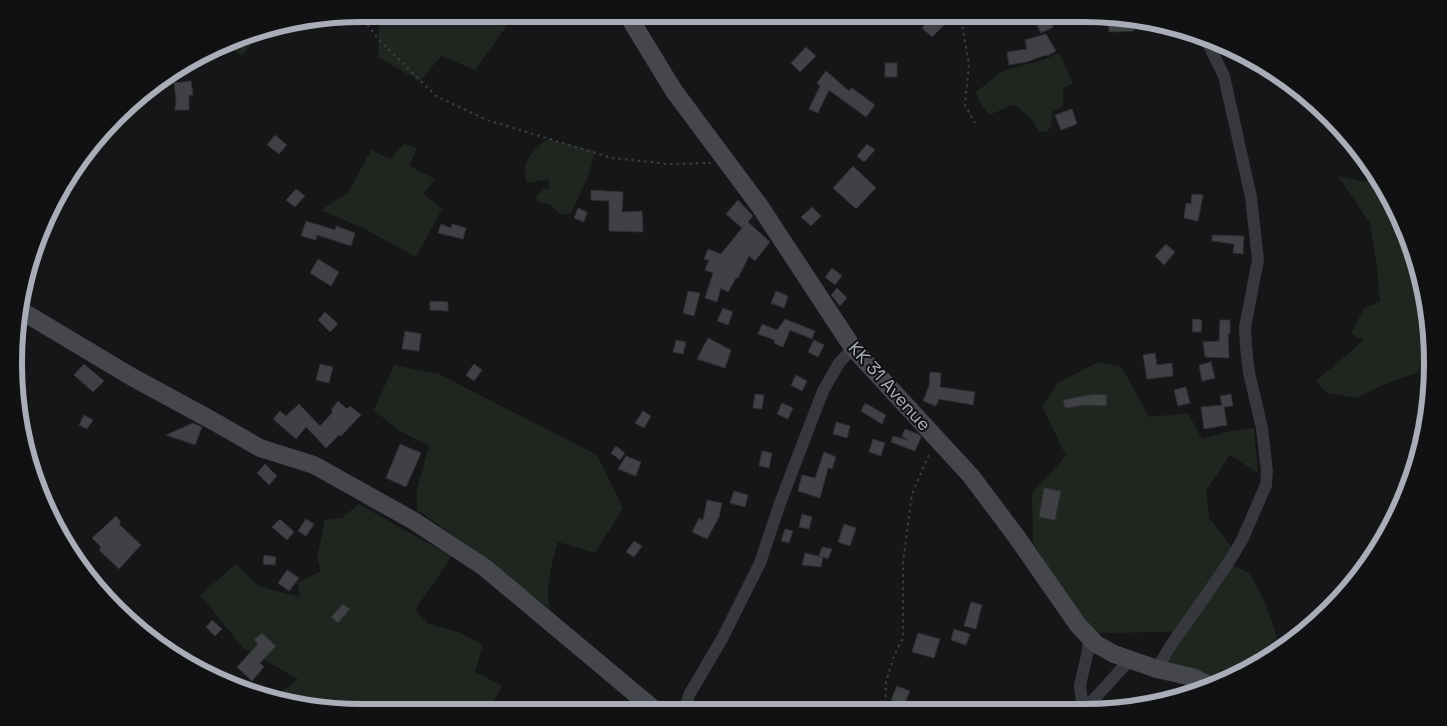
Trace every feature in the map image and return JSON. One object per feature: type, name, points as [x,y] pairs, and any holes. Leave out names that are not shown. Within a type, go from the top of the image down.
[{"type":"street","name":"KK 31 Avenue","points":[[633,22],[674,91],[759,205],[853,348],[971,476],[1016,536],[1078,625],[1096,644],[1114,654],[1158,669],[1192,677],[1202,682]]},
{"type":"street","points":[[1158,669],[1242,540],[1266,486],[1267,471],[1262,428],[1249,372],[1246,347],[1245,327],[1258,260],[1251,197],[1224,76],[1210,47]]},
{"type":"street","points":[[26,314],[132,377],[260,448],[314,465],[414,521],[484,567],[648,704]]},
{"type":"street","points":[[687,704],[689,695],[723,637],[760,564],[794,466],[823,391],[839,363],[853,348]]},
{"type":"street","points":[[1083,704],[1080,684],[1088,651],[1089,636]]},
{"type":"street","points":[[1090,704],[1130,660]]},
{"type":"path","points":[[366,22],[378,40],[436,96],[487,120],[612,158],[670,164],[728,163]]},
{"type":"path","points":[[961,22],[969,64],[965,105],[975,123]]},
{"type":"path","points":[[885,704],[886,682],[894,656],[903,638],[903,562],[912,494],[936,438]]},
{"type":"shaded area","points":[[379,22],[509,22],[475,70],[441,56],[420,81],[378,57]]},
{"type":"shaded area","points":[[253,41],[242,56],[232,49]]},
{"type":"shaded area","points":[[1059,53],[1073,83],[1063,88],[1063,106],[1053,111],[1051,127],[1047,132],[1039,131],[1030,117],[1022,112],[1019,107],[1013,105],[989,115],[980,103],[976,92],[1000,73]]},
{"type":"shaded area","points":[[547,139],[595,151],[589,174],[571,214],[560,214],[551,205],[538,202],[536,197],[545,188],[549,190],[549,179],[527,183],[525,169],[528,158]]},
{"type":"shaded area","points":[[404,144],[417,148],[409,166],[435,179],[423,194],[442,209],[416,257],[363,228],[321,210],[348,193],[371,150],[390,159]]},
{"type":"shaded area","points":[[1338,176],[1365,182],[1370,179],[1389,212],[1399,233],[1413,275],[1422,319],[1424,364],[1417,373],[1390,382],[1356,398],[1327,393],[1316,381],[1364,340],[1351,334],[1364,308],[1380,302],[1370,223]]},
{"type":"shaded area","points":[[1098,362],[1122,367],[1149,417],[1188,413],[1202,439],[1231,431],[1254,428],[1258,473],[1230,455],[1206,491],[1209,518],[1234,550],[1173,632],[1096,633],[1068,597],[1033,543],[1032,493],[1066,456],[1042,406],[1059,382]]},
{"type":"shaded area","points":[[394,365],[439,374],[597,455],[623,508],[595,553],[558,542],[548,584],[550,609],[417,510],[417,488],[429,446],[398,430],[374,410]]},
{"type":"shaded area","points":[[359,504],[452,556],[415,610],[429,624],[459,632],[483,645],[475,672],[503,686],[491,704],[341,703],[319,701],[280,693],[298,679],[243,648],[200,595],[236,564],[258,586],[300,597],[297,583],[321,571],[317,558],[325,520],[342,518]]},
{"type":"shaded area","points":[[1231,566],[1247,573],[1258,588],[1273,624],[1278,643],[1254,658],[1206,681],[1165,662]]},
{"type":"building","points":[[928,22],[943,22],[945,24],[932,37],[922,28]]},
{"type":"building","points":[[1036,22],[1051,22],[1053,27],[1041,33]]},
{"type":"building","points":[[1108,23],[1134,26],[1134,31],[1109,32]]},
{"type":"building","points":[[1046,34],[1056,51],[1047,56],[1009,65],[1007,52],[1027,49],[1025,40]]},
{"type":"building","points":[[806,47],[816,56],[800,72],[791,63]]},
{"type":"building","points":[[885,63],[897,63],[897,77],[885,77]]},
{"type":"building","points":[[826,71],[849,91],[852,88],[875,105],[866,117],[829,90],[818,113],[809,109],[820,86],[817,83]]},
{"type":"building","points":[[191,81],[193,95],[189,95],[189,110],[175,110],[174,83]]},
{"type":"building","points":[[1072,109],[1077,124],[1061,130],[1055,115]]},
{"type":"building","points":[[275,135],[287,145],[279,154],[267,145]]},
{"type":"building","points":[[867,144],[875,150],[864,162],[857,156]]},
{"type":"building","points":[[853,166],[876,188],[856,209],[833,188]]},
{"type":"building","points":[[296,189],[305,196],[295,207],[286,200]]},
{"type":"building","points":[[591,190],[623,192],[622,212],[642,211],[643,232],[609,231],[609,201],[591,200]]},
{"type":"building","points":[[1192,194],[1203,195],[1198,221],[1184,218],[1186,203],[1191,204]]},
{"type":"building","points":[[738,200],[753,216],[748,222],[770,242],[755,261],[749,256],[738,278],[736,278],[728,292],[721,288],[717,302],[705,298],[713,273],[705,270],[709,260],[704,259],[708,249],[721,254],[742,228],[726,214]]},
{"type":"building","points":[[812,207],[821,216],[811,226],[801,217]]},
{"type":"building","points":[[578,208],[587,212],[584,222],[574,218]]},
{"type":"building","points":[[306,221],[335,230],[336,226],[355,233],[351,246],[317,235],[316,240],[301,236]]},
{"type":"building","points":[[441,224],[451,228],[452,224],[466,228],[463,239],[438,233]]},
{"type":"building","points":[[1212,235],[1244,236],[1243,254],[1233,253],[1234,244],[1212,241]]},
{"type":"building","points":[[1166,244],[1175,252],[1164,265],[1155,256]]},
{"type":"building","points":[[318,259],[339,272],[331,286],[310,273]]},
{"type":"building","points":[[832,268],[842,276],[835,285],[825,277]]},
{"type":"building","points":[[837,288],[847,298],[840,306],[831,295]]},
{"type":"building","points":[[688,291],[700,293],[694,316],[683,313]]},
{"type":"building","points":[[776,291],[788,296],[784,308],[771,303]]},
{"type":"building","points":[[430,301],[448,302],[448,311],[430,310]]},
{"type":"building","points":[[723,308],[733,312],[728,325],[717,321]]},
{"type":"building","points":[[325,312],[338,324],[330,332],[318,320]]},
{"type":"building","points":[[785,319],[815,331],[812,339],[790,330],[783,347],[774,343],[775,340],[758,334],[762,324],[777,330]]},
{"type":"building","points":[[1193,319],[1202,320],[1201,332],[1192,332]]},
{"type":"building","points":[[1220,320],[1230,320],[1230,334],[1228,334],[1229,358],[1205,357],[1203,342],[1219,341]]},
{"type":"building","points":[[405,331],[421,334],[419,351],[402,349]]},
{"type":"building","points":[[708,338],[731,350],[725,368],[697,359]]},
{"type":"building","points":[[676,340],[686,342],[683,354],[673,352]]},
{"type":"building","points":[[814,340],[824,345],[818,357],[808,352]]},
{"type":"building","points":[[1155,353],[1157,365],[1172,363],[1173,376],[1147,379],[1143,355]]},
{"type":"building","points":[[1211,362],[1215,378],[1202,381],[1199,365]]},
{"type":"building","points":[[84,364],[104,381],[93,392],[74,375]]},
{"type":"building","points":[[320,364],[333,367],[329,383],[316,380]]},
{"type":"building","points":[[474,364],[482,370],[474,381],[466,375]]},
{"type":"building","points":[[930,372],[941,373],[940,387],[975,392],[973,405],[939,399],[936,406],[923,401],[929,386]]},
{"type":"building","points":[[796,375],[807,381],[802,391],[791,385]]},
{"type":"building","points":[[1186,387],[1190,403],[1178,406],[1174,390]]},
{"type":"building","points":[[755,394],[764,395],[762,409],[753,408]]},
{"type":"building","points":[[1094,394],[1107,395],[1106,406],[1085,405],[1065,408],[1063,400]]},
{"type":"building","points":[[1231,394],[1233,406],[1224,407],[1227,425],[1204,429],[1201,407],[1222,405],[1220,396]]},
{"type":"building","points":[[338,401],[347,409],[350,406],[361,415],[341,436],[339,435],[326,448],[306,427],[296,439],[273,419],[280,411],[286,416],[299,404],[320,426],[333,412],[331,410]]},
{"type":"building","points":[[782,403],[793,408],[788,419],[777,414]]},
{"type":"building","points":[[865,403],[886,415],[882,424],[861,411]]},
{"type":"building","points":[[643,411],[651,416],[644,428],[635,423]]},
{"type":"building","points":[[84,415],[93,420],[87,429],[79,425]]},
{"type":"building","points":[[836,422],[850,426],[847,438],[833,434]]},
{"type":"building","points":[[193,423],[202,427],[195,445],[166,435]]},
{"type":"building","points":[[905,429],[921,437],[915,451],[891,442],[893,436],[908,440],[902,436]]},
{"type":"building","points":[[873,439],[885,443],[881,456],[869,452]]},
{"type":"building","points":[[400,444],[421,453],[406,487],[386,478]]},
{"type":"building","points":[[616,446],[625,453],[620,460],[611,453]]},
{"type":"building","points":[[762,451],[772,453],[769,468],[759,466]]},
{"type":"building","points":[[824,452],[836,457],[832,469],[828,468],[820,498],[798,491],[802,475],[815,478]]},
{"type":"building","points":[[626,456],[641,462],[636,476],[618,469]]},
{"type":"building","points":[[265,464],[277,476],[269,485],[257,473]]},
{"type":"building","points":[[1044,488],[1061,491],[1055,520],[1039,517]]},
{"type":"building","points":[[734,491],[748,495],[745,507],[730,503]]},
{"type":"building","points":[[707,500],[722,503],[719,517],[707,539],[692,532],[699,518],[703,520]]},
{"type":"building","points":[[802,514],[812,517],[809,529],[799,527]]},
{"type":"building","points":[[116,516],[121,522],[119,524],[141,545],[119,569],[99,550],[101,547],[92,538]]},
{"type":"building","points":[[280,519],[294,532],[287,540],[272,527]]},
{"type":"building","points":[[306,519],[314,524],[306,536],[298,531]]},
{"type":"building","points":[[844,524],[856,528],[850,546],[838,542]]},
{"type":"building","points":[[785,529],[793,531],[789,543],[781,541]]},
{"type":"building","points":[[634,541],[642,546],[634,557],[626,552]]},
{"type":"building","points":[[822,547],[832,549],[828,559],[823,557],[821,567],[802,565],[805,553],[822,557],[819,556]]},
{"type":"building","points":[[264,555],[276,557],[275,565],[263,564]]},
{"type":"building","points":[[287,570],[299,578],[289,591],[278,583]]},
{"type":"building","points":[[971,602],[982,605],[976,629],[964,626]]},
{"type":"building","points":[[343,604],[350,609],[338,623],[331,617]]},
{"type":"building","points":[[212,620],[222,629],[215,636],[206,627]]},
{"type":"building","points":[[954,629],[970,634],[966,645],[951,640]]},
{"type":"building","points":[[262,633],[276,646],[260,663],[264,667],[252,681],[237,667],[258,644],[254,640]]},
{"type":"building","points":[[918,633],[940,639],[934,658],[912,652]]},
{"type":"building","points":[[897,686],[910,691],[904,704],[891,700]]}]
